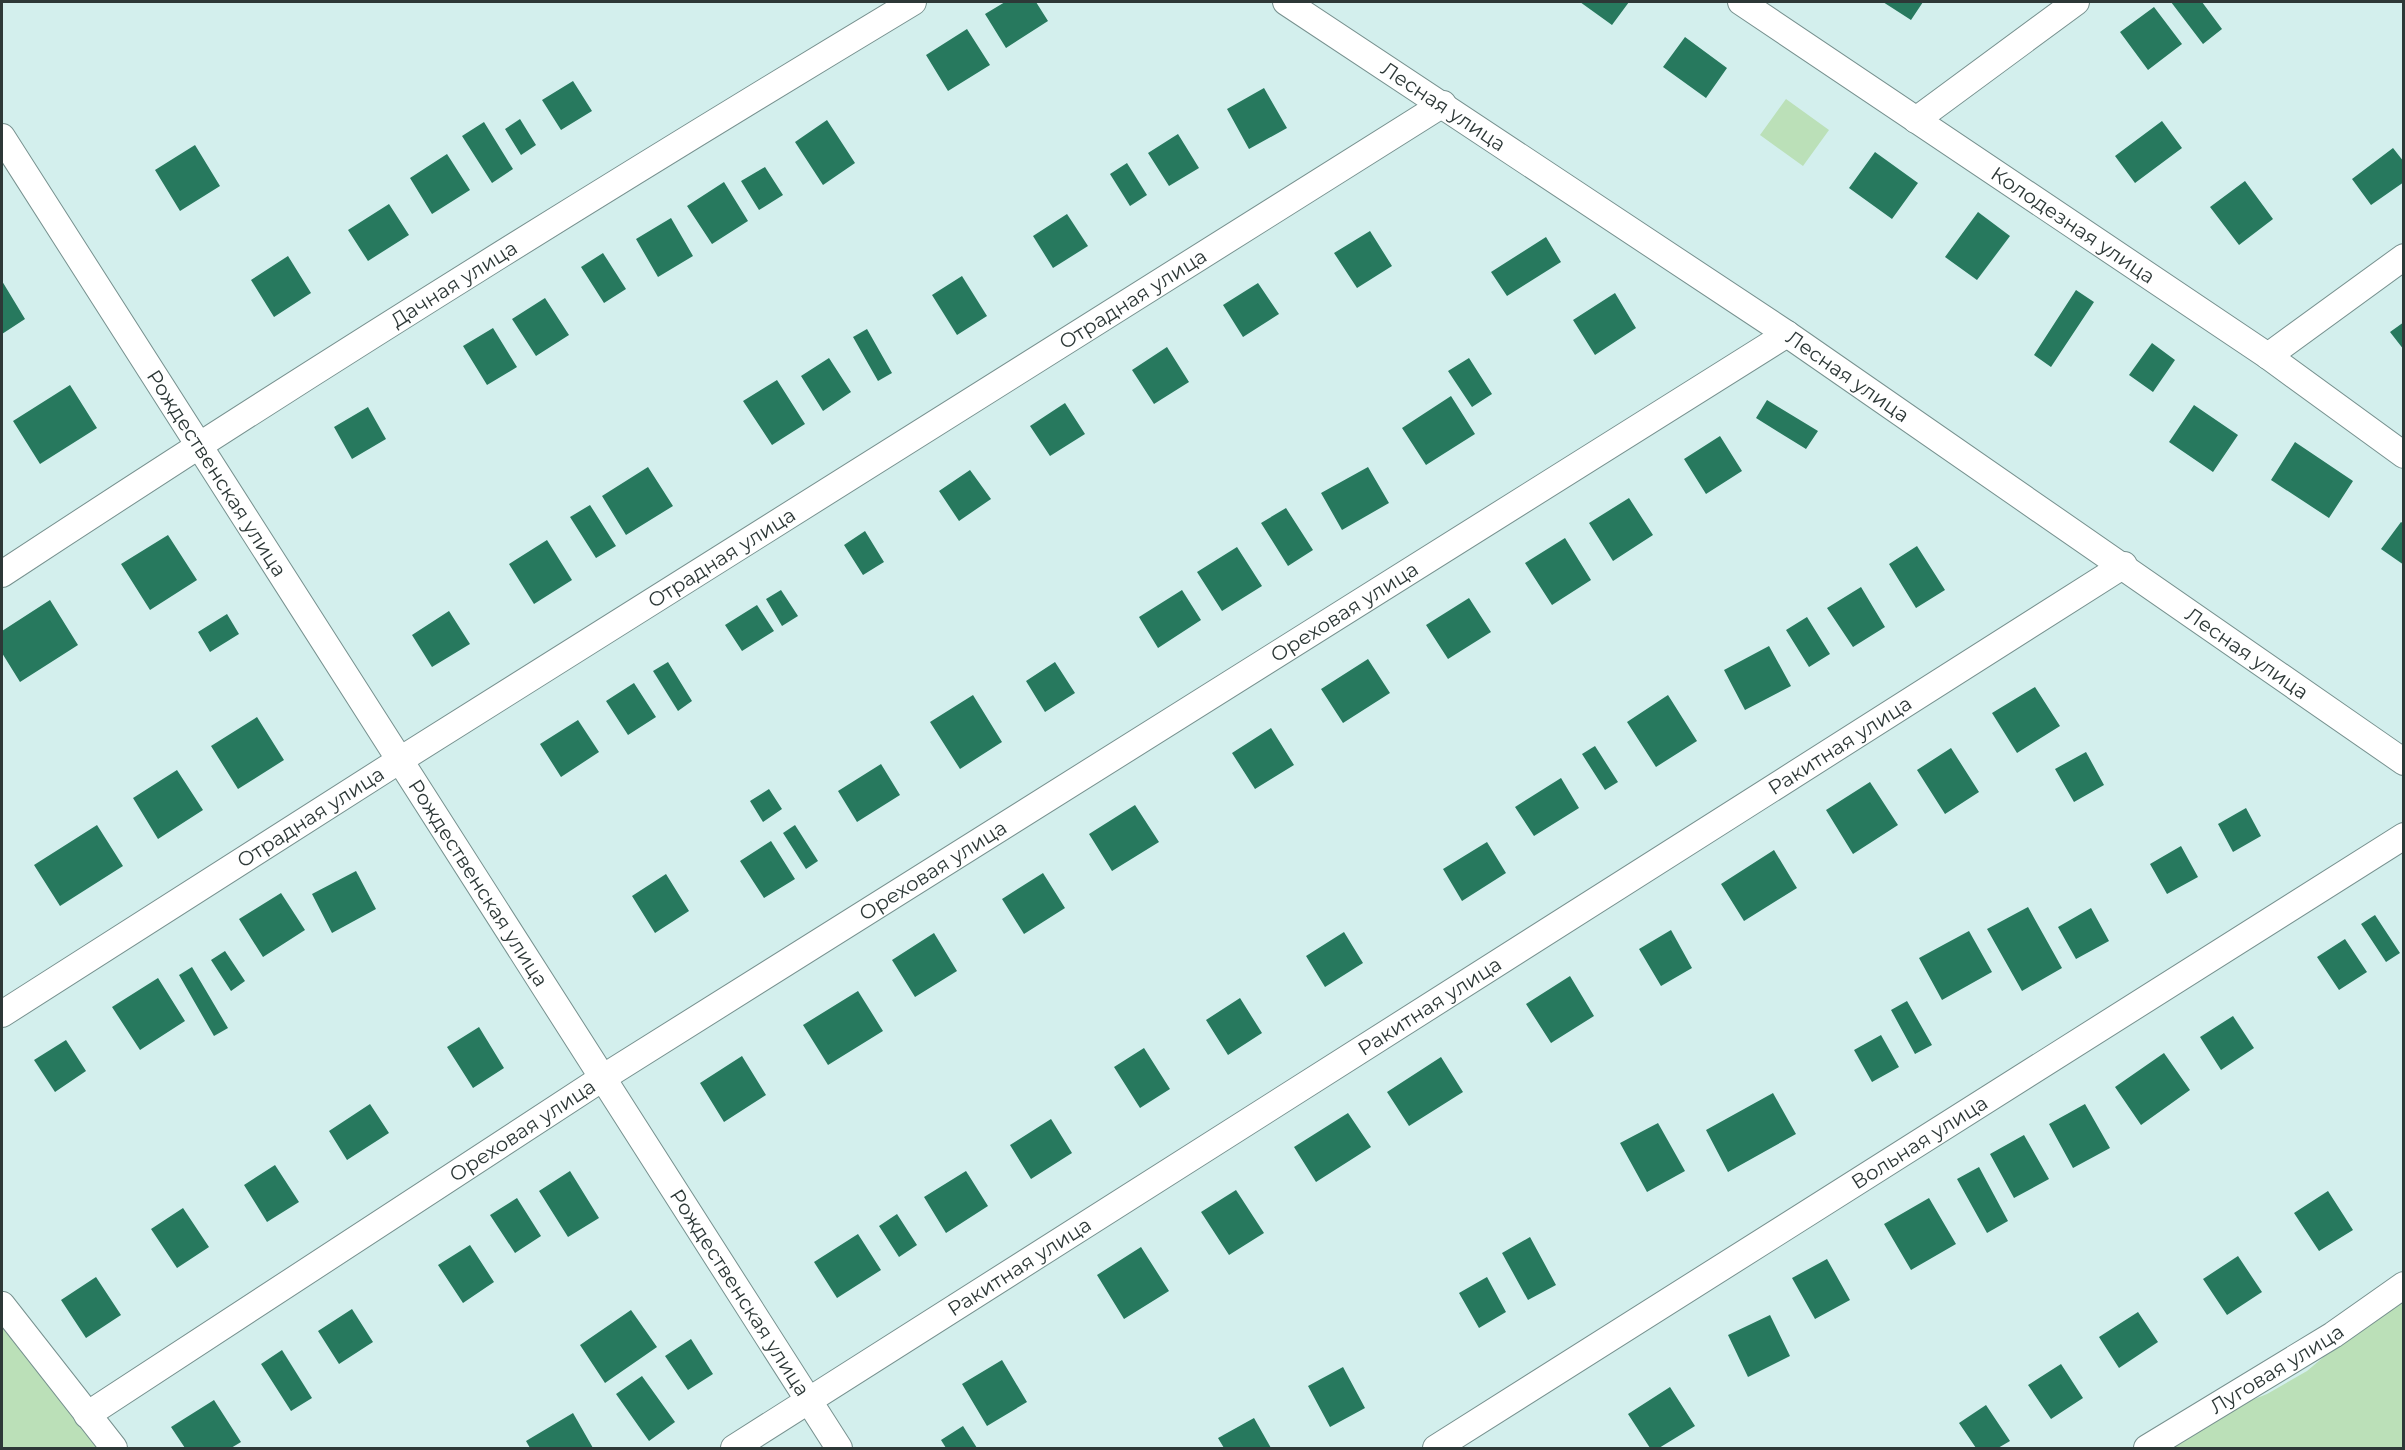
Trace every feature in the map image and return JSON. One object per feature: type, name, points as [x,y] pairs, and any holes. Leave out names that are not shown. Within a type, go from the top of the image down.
[{"type":"street","name":"Дачная улица","points":[[2,574],[197,445],[685,139],[913,2]]},
{"type":"street","name":"Лесная улица","points":[[1286,2],[1787,334],[2124,565],[2403,762]]},
{"type":"street","name":"Колодезная улица","points":[[1741,2],[2268,356],[2403,455]]},
{"type":"street","points":[[1916,120],[2076,2]]},
{"type":"street","name":"Отрадная улица","points":[[2,1014],[400,760],[1443,104]]},
{"type":"street","name":"Рождественская улица","points":[[2,137],[197,445],[604,1077],[839,1449]]},
{"type":"street","points":[[2268,356],[2403,257]]},
{"type":"street","name":"Ореховая улица","points":[[87,1415],[604,1077],[1787,334]]},
{"type":"street","name":"Ракитная улица","points":[[734,1449],[2124,565]]},
{"type":"street","name":"Вольная улица","points":[[1436,1449],[2403,836]]},
{"type":"street","name":"Луговая улица","points":[[2147,1449],[2333,1335],[2403,1285]]},
{"type":"street","points":[[2,1305],[114,1449]]},
{"type":"green space","points":[[1786,99],[1829,130],[1803,166],[1760,135]]},
{"type":"green space","points":[[2403,1292],[2403,1448],[2164,1448],[2215,1415],[2267,1394],[2307,1371]]},
{"type":"green space","points":[[2,1326],[99,1448],[2,1448]]},
{"type":"building","points":[[1005,2],[1036,2],[1048,21],[1006,48],[985,14]]},
{"type":"building","points":[[1580,2],[1629,2],[1612,25]]},
{"type":"building","points":[[1883,2],[1923,2],[1911,20]]},
{"type":"building","points":[[2171,2],[2202,2],[2222,29],[2203,44]]},
{"type":"building","points":[[2154,7],[2182,44],[2148,70],[2120,32]]},
{"type":"building","points":[[967,29],[990,65],[948,91],[926,55]]},
{"type":"building","points":[[1685,37],[1727,68],[1706,98],[1663,67]]},
{"type":"building","points":[[573,81],[592,111],[561,130],[542,100]]},
{"type":"building","points":[[1264,88],[1287,128],[1249,149],[1227,109]]},
{"type":"building","points":[[520,119],[536,145],[521,155],[505,129]]},
{"type":"building","points":[[827,120],[855,163],[823,185],[795,142]]},
{"type":"building","points":[[2162,121],[2182,148],[2135,183],[2115,156]]},
{"type":"building","points":[[484,122],[513,169],[492,183],[462,136]]},
{"type":"building","points":[[1178,134],[1199,168],[1169,186],[1148,153]]},
{"type":"building","points":[[195,145],[220,186],[180,211],[155,170]]},
{"type":"building","points":[[2393,148],[2404,162],[2404,182],[2371,205],[2352,179]]},
{"type":"building","points":[[1875,152],[1918,183],[1892,219],[1849,188]]},
{"type":"building","points":[[447,154],[470,190],[432,214],[410,178]]},
{"type":"building","points":[[1127,163],[1147,195],[1130,206],[1110,174]]},
{"type":"building","points":[[765,167],[783,195],[759,210],[741,181]]},
{"type":"building","points":[[2245,181],[2273,219],[2239,245],[2210,207]]},
{"type":"building","points":[[724,182],[748,221],[712,244],[687,206]]},
{"type":"building","points":[[389,204],[409,235],[368,261],[348,230]]},
{"type":"building","points":[[1978,212],[2010,236],[1977,280],[1945,257]]},
{"type":"building","points":[[1067,214],[1088,246],[1053,268],[1033,236]]},
{"type":"building","points":[[671,218],[693,256],[658,277],[636,239]]},
{"type":"building","points":[[1370,231],[1392,266],[1357,288],[1334,253]]},
{"type":"building","points":[[1546,237],[1561,262],[1507,296],[1491,272]]},
{"type":"building","points":[[603,253],[626,289],[604,303],[581,267]]},
{"type":"building","points":[[288,256],[311,293],[274,317],[251,280]]},
{"type":"building","points":[[962,276],[987,316],[957,335],[932,295]]},
{"type":"building","points":[[2,281],[25,319],[2,334]]},
{"type":"building","points":[[1258,283],[1279,314],[1243,337],[1223,305]]},
{"type":"building","points":[[2076,290],[2094,302],[2051,367],[2034,355]]},
{"type":"building","points":[[1615,293],[1636,328],[1595,355],[1573,320]]},
{"type":"building","points":[[545,298],[569,335],[536,356],[512,319]]},
{"type":"building","points":[[2404,322],[2404,350],[2390,332]]},
{"type":"building","points":[[493,328],[517,367],[487,385],[463,346]]},
{"type":"building","points":[[867,329],[892,373],[878,381],[853,337]]},
{"type":"building","points":[[2152,343],[2175,360],[2153,392],[2129,375]]},
{"type":"building","points":[[1167,347],[1189,382],[1154,404],[1132,370]]},
{"type":"building","points":[[829,358],[851,392],[823,411],[801,376]]},
{"type":"building","points":[[1469,358],[1492,394],[1472,407],[1448,371]]},
{"type":"building","points":[[777,380],[805,424],[772,445],[743,401]]},
{"type":"building","points":[[70,385],[97,428],[40,464],[13,421]]},
{"type":"building","points":[[1451,396],[1475,434],[1426,465],[1402,428]]},
{"type":"building","points":[[1767,400],[1818,431],[1806,449],[1756,418]]},
{"type":"building","points":[[1065,403],[1085,434],[1050,456],[1030,426]]},
{"type":"building","points":[[2194,405],[2238,435],[2213,472],[2169,442]]},
{"type":"building","points":[[368,407],[386,439],[352,459],[334,427]]},
{"type":"building","points":[[1720,436],[1742,471],[1706,494],[1684,459]]},
{"type":"building","points":[[2295,442],[2353,481],[2329,518],[2271,480]]},
{"type":"building","points":[[648,467],[673,506],[626,535],[602,496]]},
{"type":"building","points":[[1368,467],[1389,503],[1342,530],[1321,493]]},
{"type":"building","points":[[970,470],[991,499],[959,521],[939,491]]},
{"type":"building","points":[[1629,498],[1653,535],[1613,561],[1589,523]]},
{"type":"building","points":[[590,505],[616,546],[596,558],[570,517]]},
{"type":"building","points":[[1286,508],[1313,550],[1288,566],[1261,523]]},
{"type":"building","points":[[2401,522],[2404,524],[2404,565],[2381,549]]},
{"type":"building","points":[[865,531],[884,562],[863,575],[844,545]]},
{"type":"building","points":[[168,535],[197,580],[150,610],[121,564]]},
{"type":"building","points":[[1565,538],[1591,580],[1552,605],[1525,563]]},
{"type":"building","points":[[547,540],[572,580],[534,604],[509,564]]},
{"type":"building","points":[[1917,546],[1945,590],[1916,608],[1889,564]]},
{"type":"building","points":[[1237,547],[1262,586],[1222,611],[1197,572]]},
{"type":"building","points":[[1861,587],[1885,627],[1853,647],[1827,608]]},
{"type":"building","points":[[781,590],[798,616],[782,626],[766,599]]},
{"type":"building","points":[[1182,590],[1201,620],[1158,648],[1139,617]]},
{"type":"building","points":[[1469,598],[1491,632],[1448,659],[1426,625]]},
{"type":"building","points":[[50,600],[78,645],[20,682],[2,653],[2,631]]},
{"type":"building","points":[[757,605],[774,631],[742,651],[725,625]]},
{"type":"building","points":[[449,611],[470,644],[432,667],[412,635]]},
{"type":"building","points":[[227,614],[239,634],[210,652],[198,632]]},
{"type":"building","points":[[1807,617],[1830,654],[1809,667],[1786,630]]},
{"type":"building","points":[[1769,646],[1791,686],[1745,710],[1724,670]]},
{"type":"building","points":[[1368,659],[1390,693],[1343,723],[1321,689]]},
{"type":"building","points":[[668,662],[692,701],[678,711],[653,671]]},
{"type":"building","points":[[1055,662],[1075,693],[1045,712],[1026,681]]},
{"type":"building","points":[[634,683],[656,717],[628,735],[606,701]]},
{"type":"building","points":[[2035,687],[2060,726],[2017,753],[1992,713]]},
{"type":"building","points":[[973,695],[1002,742],[960,769],[930,722]]},
{"type":"building","points":[[1668,695],[1697,741],[1656,767],[1627,722]]},
{"type":"building","points":[[257,717],[284,760],[238,789],[211,746]]},
{"type":"building","points":[[578,720],[599,752],[561,777],[540,744]]},
{"type":"building","points":[[1271,728],[1294,765],[1255,789],[1232,753]]},
{"type":"building","points":[[1595,746],[1618,782],[1605,790],[1582,754]]},
{"type":"building","points":[[1951,748],[1979,792],[1945,814],[1917,770]]},
{"type":"building","points":[[2086,752],[2104,785],[2074,802],[2055,769]]},
{"type":"building","points":[[881,764],[900,795],[857,822],[838,791]]},
{"type":"building","points":[[177,770],[203,810],[158,839],[133,798]]},
{"type":"building","points":[[1561,778],[1579,808],[1534,836],[1515,807]]},
{"type":"building","points":[[1870,782],[1898,825],[1853,854],[1826,810]]},
{"type":"building","points":[[769,789],[782,809],[763,822],[750,801]]},
{"type":"building","points":[[1135,805],[1159,842],[1112,871],[1089,834]]},
{"type":"building","points":[[2246,808],[2261,836],[2233,852],[2218,824]]},
{"type":"building","points":[[97,825],[123,866],[60,906],[34,865]]},
{"type":"building","points":[[795,825],[818,861],[806,869],[783,833]]},
{"type":"building","points":[[771,841],[795,879],[764,898],[740,861]]},
{"type":"building","points":[[1487,842],[1506,873],[1462,901],[1443,869]]},
{"type":"building","points":[[2181,846],[2198,877],[2167,894],[2150,864]]},
{"type":"building","points":[[1774,850],[1797,888],[1744,921],[1721,884]]},
{"type":"building","points":[[356,871],[376,909],[332,933],[312,894]]},
{"type":"building","points":[[1043,873],[1065,908],[1024,934],[1002,899]]},
{"type":"building","points":[[666,874],[689,911],[655,933],[632,896]]},
{"type":"building","points":[[281,893],[305,930],[263,957],[239,919]]},
{"type":"building","points":[[2028,907],[2062,968],[2022,991],[1987,929]]},
{"type":"building","points":[[2091,908],[2109,941],[2076,959],[2058,927]]},
{"type":"building","points":[[2375,915],[2400,953],[2386,962],[2361,924]]},
{"type":"building","points":[[1671,930],[1692,968],[1661,986],[1639,949]]},
{"type":"building","points":[[1969,931],[1992,972],[1942,1000],[1919,958]]},
{"type":"building","points":[[1344,932],[1363,963],[1325,987],[1306,956]]},
{"type":"building","points":[[934,933],[957,971],[915,997],[892,960]]},
{"type":"building","points":[[2345,939],[2367,972],[2339,990],[2317,957]]},
{"type":"building","points":[[225,951],[245,981],[231,991],[211,960]]},
{"type":"building","points":[[192,967],[228,1028],[214,1036],[179,975]]},
{"type":"building","points":[[1570,976],[1594,1016],[1551,1043],[1526,1004]]},
{"type":"building","points":[[158,978],[185,1021],[140,1050],[112,1007]]},
{"type":"building","points":[[858,991],[883,1031],[828,1065],[803,1025]]},
{"type":"building","points":[[1240,998],[1262,1033],[1228,1055],[1206,1020]]},
{"type":"building","points":[[1907,1001],[1932,1045],[1915,1054],[1891,1010]]},
{"type":"building","points":[[2233,1016],[2254,1048],[2221,1070],[2200,1037]]},
{"type":"building","points":[[479,1027],[504,1068],[473,1088],[447,1047]]},
{"type":"building","points":[[1881,1035],[1899,1067],[1872,1082],[1854,1050]]},
{"type":"building","points":[[66,1040],[86,1071],[55,1092],[34,1060]]},
{"type":"building","points":[[1144,1048],[1170,1089],[1140,1108],[1114,1067]]},
{"type":"building","points":[[2164,1053],[2190,1090],[2141,1125],[2115,1087]]},
{"type":"building","points":[[742,1056],[766,1095],[724,1122],[700,1083]]},
{"type":"building","points":[[1441,1057],[1463,1092],[1409,1126],[1387,1092]]},
{"type":"building","points":[[1773,1093],[1796,1134],[1728,1172],[1706,1130]]},
{"type":"building","points":[[370,1104],[389,1133],[347,1160],[329,1131]]},
{"type":"building","points":[[2085,1104],[2110,1148],[2073,1168],[2049,1124]]},
{"type":"building","points":[[1348,1113],[1371,1147],[1316,1182],[1294,1147]]},
{"type":"building","points":[[1051,1119],[1072,1153],[1031,1179],[1010,1145]]},
{"type":"building","points":[[1658,1123],[1685,1171],[1647,1192],[1620,1143]]},
{"type":"building","points":[[2024,1135],[2049,1179],[2014,1198],[1990,1154]]},
{"type":"building","points":[[275,1165],[299,1202],[267,1222],[244,1185]]},
{"type":"building","points":[[1979,1167],[2008,1221],[1987,1233],[1957,1179]]},
{"type":"building","points":[[570,1171],[599,1218],[568,1237],[539,1191]]},
{"type":"building","points":[[966,1171],[988,1206],[946,1233],[924,1197]]},
{"type":"building","points":[[1236,1190],[1264,1233],[1229,1255],[1201,1212]]},
{"type":"building","points":[[2328,1191],[2353,1230],[2319,1251],[2294,1213]]},
{"type":"building","points":[[517,1198],[541,1236],[515,1253],[490,1215]]},
{"type":"building","points":[[1929,1198],[1956,1244],[1911,1270],[1884,1224]]},
{"type":"building","points":[[183,1208],[209,1247],[177,1268],[151,1229]]},
{"type":"building","points":[[897,1214],[917,1245],[899,1257],[879,1226]]},
{"type":"building","points":[[858,1234],[881,1270],[837,1298],[814,1262]]},
{"type":"building","points":[[1530,1237],[1556,1285],[1528,1300],[1502,1253]]},
{"type":"building","points":[[470,1245],[494,1282],[463,1303],[438,1265]]},
{"type":"building","points":[[1141,1247],[1169,1291],[1124,1319],[1097,1275]]},
{"type":"building","points":[[2238,1256],[2262,1292],[2227,1315],[2203,1279]]},
{"type":"building","points":[[1827,1259],[1850,1300],[1815,1319],[1792,1278]]},
{"type":"building","points":[[96,1277],[121,1315],[86,1338],[61,1300]]},
{"type":"building","points":[[1487,1277],[1506,1312],[1479,1328],[1459,1293]]},
{"type":"building","points":[[352,1309],[373,1342],[339,1364],[318,1331]]},
{"type":"building","points":[[631,1310],[657,1347],[605,1383],[580,1345]]},
{"type":"building","points":[[2138,1312],[2158,1342],[2119,1368],[2099,1337]]},
{"type":"building","points":[[1770,1315],[1790,1356],[1748,1377],[1728,1335]]},
{"type":"building","points":[[691,1339],[713,1374],[688,1390],[665,1356]]},
{"type":"building","points":[[282,1350],[312,1398],[291,1411],[261,1364]]},
{"type":"building","points":[[1002,1360],[1027,1402],[987,1426],[962,1384]]},
{"type":"building","points":[[2061,1364],[2083,1398],[2051,1419],[2028,1385]]},
{"type":"building","points":[[1343,1367],[1365,1408],[1330,1427],[1308,1386]]},
{"type":"building","points":[[642,1376],[675,1422],[649,1441],[616,1394]]},
{"type":"building","points":[[1670,1387],[1695,1426],[1659,1448],[1650,1448],[1628,1414]]},
{"type":"building","points":[[214,1400],[241,1442],[231,1448],[185,1448],[171,1427]]},
{"type":"building","points":[[1986,1405],[2010,1441],[1998,1448],[1976,1448],[1959,1423]]},
{"type":"building","points":[[573,1413],[593,1448],[530,1448],[526,1441]]},
{"type":"building","points":[[1254,1418],[1271,1448],[1224,1448],[1218,1438]]},
{"type":"building","points":[[963,1426],[977,1448],[946,1448],[941,1440]]}]
